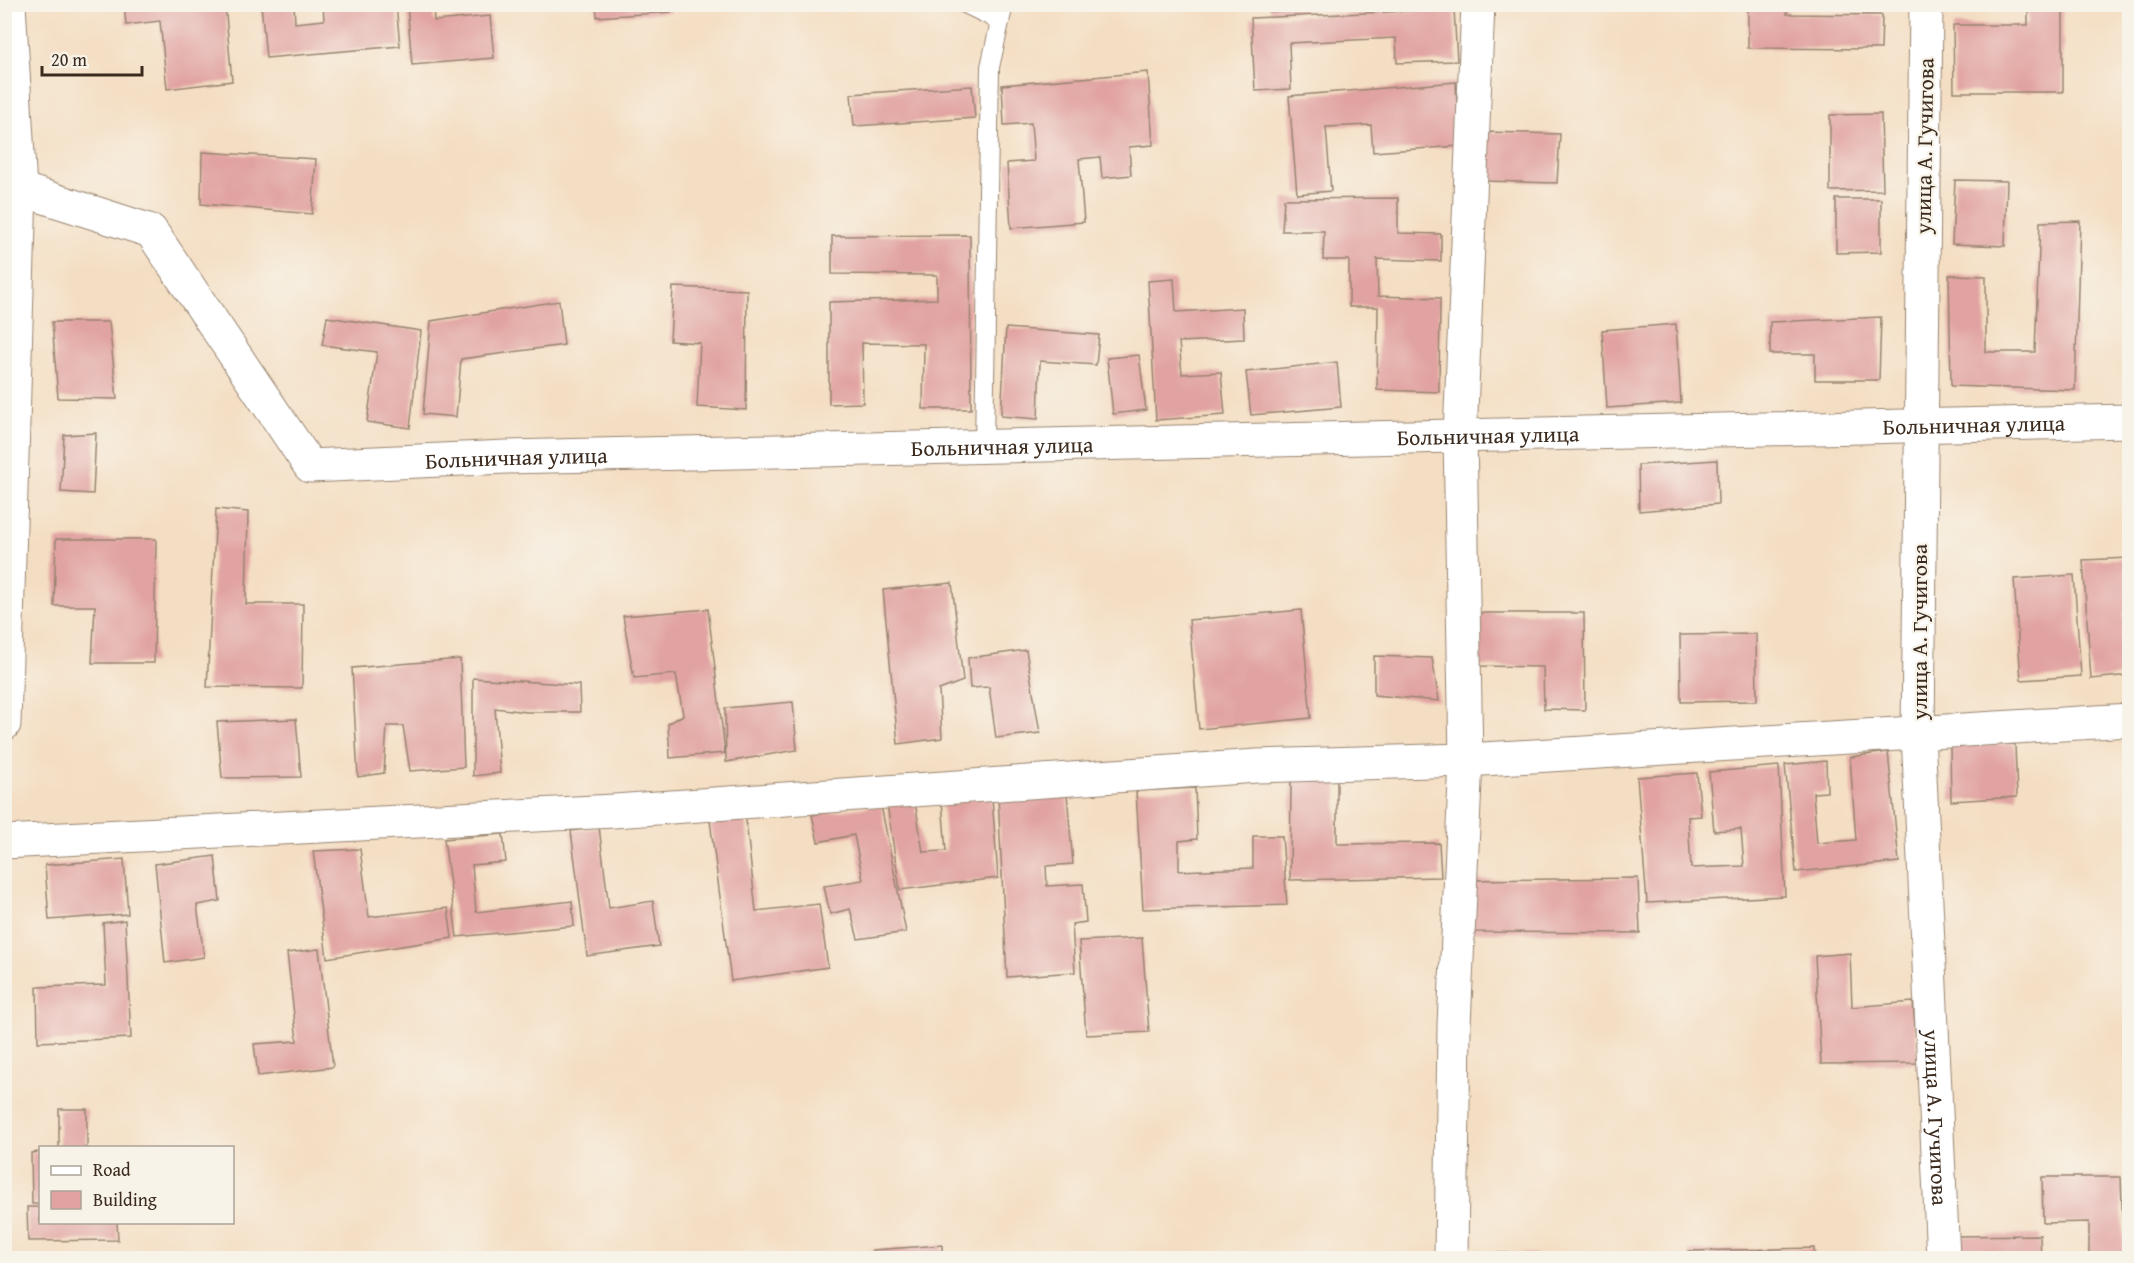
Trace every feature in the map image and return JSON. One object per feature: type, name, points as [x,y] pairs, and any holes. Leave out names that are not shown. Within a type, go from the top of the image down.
[{"type":"street","points":[[4,724],[12,188],[9,4]]},
{"type":"street","points":[[1451,1258],[1454,1025],[1466,760],[1460,436],[1478,4]]},
{"type":"street","name":"улица А. Гучигова","points":[[1926,4],[1918,734],[1943,1258]]},
{"type":"street","name":"Больничная улица","points":[[12,188],[151,231],[310,466],[506,457],[2130,421]]},
{"type":"street","points":[[4,842],[614,811],[1257,766],[1466,760],[2130,720]]},
{"type":"lane","points":[[965,4],[1002,13],[990,67],[984,447]]},
{"type":"building","points":[[124,4],[225,4],[232,81],[167,89],[160,21],[126,25]]},
{"type":"building","points":[[261,4],[294,4],[295,23],[324,20],[323,4],[396,4],[400,46],[266,58]]},
{"type":"building","points":[[407,4],[433,4],[434,21],[490,16],[494,58],[412,65]]},
{"type":"building","points":[[596,4],[670,4],[671,12],[597,17]]},
{"type":"building","points":[[1270,4],[1305,4],[1305,11],[1270,12]]},
{"type":"building","points":[[1748,4],[1787,4],[1787,14],[1882,15],[1881,49],[1748,48]]},
{"type":"building","points":[[2028,4],[2063,4],[2063,92],[1954,92],[1953,25],[2028,25]]},
{"type":"building","points":[[1454,9],[1457,61],[1397,63],[1396,38],[1289,43],[1291,89],[1255,91],[1251,18]]},
{"type":"building","points":[[1148,72],[1153,145],[1129,147],[1131,175],[1102,178],[1100,157],[1079,159],[1084,222],[1011,228],[1007,163],[1034,161],[1031,123],[1004,125],[1002,85]]},
{"type":"building","points":[[1456,82],[1459,146],[1373,152],[1371,125],[1326,127],[1331,191],[1297,194],[1289,96]]},
{"type":"building","points":[[972,86],[975,118],[854,126],[851,94]]},
{"type":"building","points":[[1881,114],[1883,190],[1830,191],[1830,115]]},
{"type":"building","points":[[1485,132],[1560,134],[1557,183],[1484,181]]},
{"type":"building","points":[[202,152],[316,159],[312,214],[201,204]]},
{"type":"building","points":[[1955,180],[2007,181],[2005,246],[1952,244]]},
{"type":"building","points":[[1398,198],[1398,233],[1441,234],[1441,261],[1377,259],[1378,296],[1440,298],[1439,392],[1377,390],[1378,307],[1349,307],[1349,260],[1323,260],[1324,231],[1282,231],[1284,199]]},
{"type":"building","points":[[1836,199],[1881,199],[1881,252],[1836,253]]},
{"type":"building","points":[[2080,221],[2075,390],[1951,386],[1949,275],[1986,276],[1986,352],[2035,352],[2040,222]]},
{"type":"building","points":[[970,235],[971,409],[923,409],[924,344],[862,343],[863,403],[829,404],[829,302],[937,299],[937,275],[832,274],[832,236]]},
{"type":"building","points":[[1174,279],[1176,312],[1243,308],[1244,339],[1179,342],[1182,374],[1221,372],[1225,415],[1156,420],[1148,281]]},
{"type":"building","points":[[673,287],[747,290],[746,410],[697,407],[700,343],[670,341]]},
{"type":"building","points":[[559,301],[564,345],[461,359],[456,417],[423,414],[431,321]]},
{"type":"building","points":[[327,317],[421,331],[410,428],[367,422],[377,352],[322,345]]},
{"type":"building","points":[[1881,317],[1879,380],[1815,380],[1815,354],[1770,354],[1770,322]]},
{"type":"building","points":[[52,322],[109,322],[117,399],[58,398]]},
{"type":"building","points":[[1676,324],[1681,403],[1607,408],[1602,330]]},
{"type":"building","points":[[1006,328],[1099,335],[1096,365],[1040,361],[1038,419],[1001,416]]},
{"type":"building","points":[[1139,355],[1146,410],[1113,414],[1107,358]]},
{"type":"building","points":[[1337,362],[1341,407],[1251,415],[1246,372]]},
{"type":"building","points":[[96,433],[93,494],[61,492],[64,435]]},
{"type":"building","points":[[1717,460],[1718,504],[1639,511],[1638,465]]},
{"type":"building","points":[[216,509],[248,512],[246,604],[303,604],[302,688],[207,687]]},
{"type":"building","points":[[56,539],[156,539],[154,663],[92,663],[95,606],[54,606]]},
{"type":"building","points":[[2130,558],[2130,611],[2124,612],[2130,675],[2091,679],[2083,560]]},
{"type":"building","points":[[2074,575],[2081,676],[2021,680],[2014,579]]},
{"type":"building","points":[[952,583],[963,681],[939,690],[942,738],[898,744],[883,590]]},
{"type":"building","points":[[708,609],[725,753],[670,758],[668,724],[683,715],[676,674],[634,678],[623,616]]},
{"type":"building","points":[[1301,610],[1311,718],[1199,729],[1189,620]]},
{"type":"building","points":[[1471,613],[1584,613],[1585,710],[1544,709],[1543,667],[1474,666]]},
{"type":"building","points":[[1756,634],[1757,701],[1681,702],[1680,635]]},
{"type":"building","points":[[1026,650],[1040,733],[996,738],[989,687],[970,688],[968,658]]},
{"type":"building","points":[[1374,656],[1432,658],[1439,701],[1374,695]]},
{"type":"building","points":[[460,659],[464,767],[410,771],[403,726],[387,726],[384,773],[358,777],[352,668]]},
{"type":"building","points":[[473,678],[579,685],[580,712],[527,712],[495,708],[500,773],[473,776]]},
{"type":"building","points":[[793,702],[797,750],[726,762],[725,708]]},
{"type":"building","points":[[296,719],[301,777],[222,778],[217,722]]},
{"type":"building","points":[[2015,744],[2017,797],[1951,801],[1950,746]]},
{"type":"building","points":[[1888,752],[1899,862],[1796,872],[1785,765],[1826,761],[1827,792],[1813,793],[1817,843],[1856,840],[1850,757]]},
{"type":"building","points":[[1779,766],[1785,896],[1647,903],[1637,777],[1697,773],[1701,816],[1688,817],[1691,868],[1744,866],[1741,829],[1714,831],[1709,772]]},
{"type":"building","points":[[1337,780],[1337,844],[1439,843],[1441,877],[1290,880],[1291,781]]},
{"type":"building","points":[[1195,788],[1197,839],[1179,841],[1179,871],[1253,868],[1253,836],[1282,836],[1287,905],[1143,909],[1136,791]]},
{"type":"building","points":[[1067,793],[1073,864],[1046,866],[1047,886],[1083,884],[1086,922],[1072,924],[1075,972],[1007,977],[998,796]]},
{"type":"building","points":[[992,797],[998,878],[900,890],[887,804],[915,801],[923,852],[946,851],[942,801]]},
{"type":"building","points":[[881,805],[906,932],[858,939],[850,909],[830,914],[824,886],[863,880],[854,835],[818,842],[812,815]]},
{"type":"building","points":[[745,812],[756,911],[819,904],[828,967],[731,981],[709,813]]},
{"type":"building","points":[[599,827],[609,908],[653,901],[659,946],[587,956],[571,831]]},
{"type":"building","points":[[503,834],[506,862],[472,865],[476,912],[572,901],[574,926],[457,937],[444,839]]},
{"type":"building","points":[[360,849],[369,917],[448,908],[452,938],[327,958],[313,851]]},
{"type":"building","points":[[215,856],[220,901],[197,905],[204,957],[165,963],[155,864]]},
{"type":"building","points":[[124,859],[128,914],[49,920],[45,865]]},
{"type":"building","points":[[1638,878],[1640,933],[1471,932],[1469,880]]},
{"type":"building","points":[[125,920],[131,1038],[38,1042],[37,987],[106,985],[103,923]]},
{"type":"building","points":[[1142,938],[1149,1032],[1086,1035],[1079,941]]},
{"type":"building","points":[[319,949],[333,1067],[258,1076],[254,1044],[297,1041],[287,953]]},
{"type":"building","points":[[1850,953],[1852,1007],[1913,1002],[1918,1063],[1821,1064],[1815,956]]},
{"type":"building","points":[[59,1109],[87,1109],[87,1146],[59,1146]]},
{"type":"building","points":[[39,1152],[39,1204],[32,1204],[31,1153]]},
{"type":"building","points":[[2042,1177],[2121,1177],[2124,1258],[2089,1258],[2089,1222],[2043,1223]]},
{"type":"building","points":[[27,1207],[39,1207],[39,1224],[117,1224],[118,1240],[28,1241]]},
{"type":"building","points":[[2040,1235],[2041,1258],[1959,1258],[1958,1236]]},
{"type":"building","points":[[942,1245],[942,1258],[872,1258],[872,1250]]},
{"type":"building","points":[[1814,1248],[1814,1258],[1689,1258],[1689,1251]]},
{"type":"building","points":[[1460,1252],[1536,1254],[1536,1258],[1460,1258]]}]
